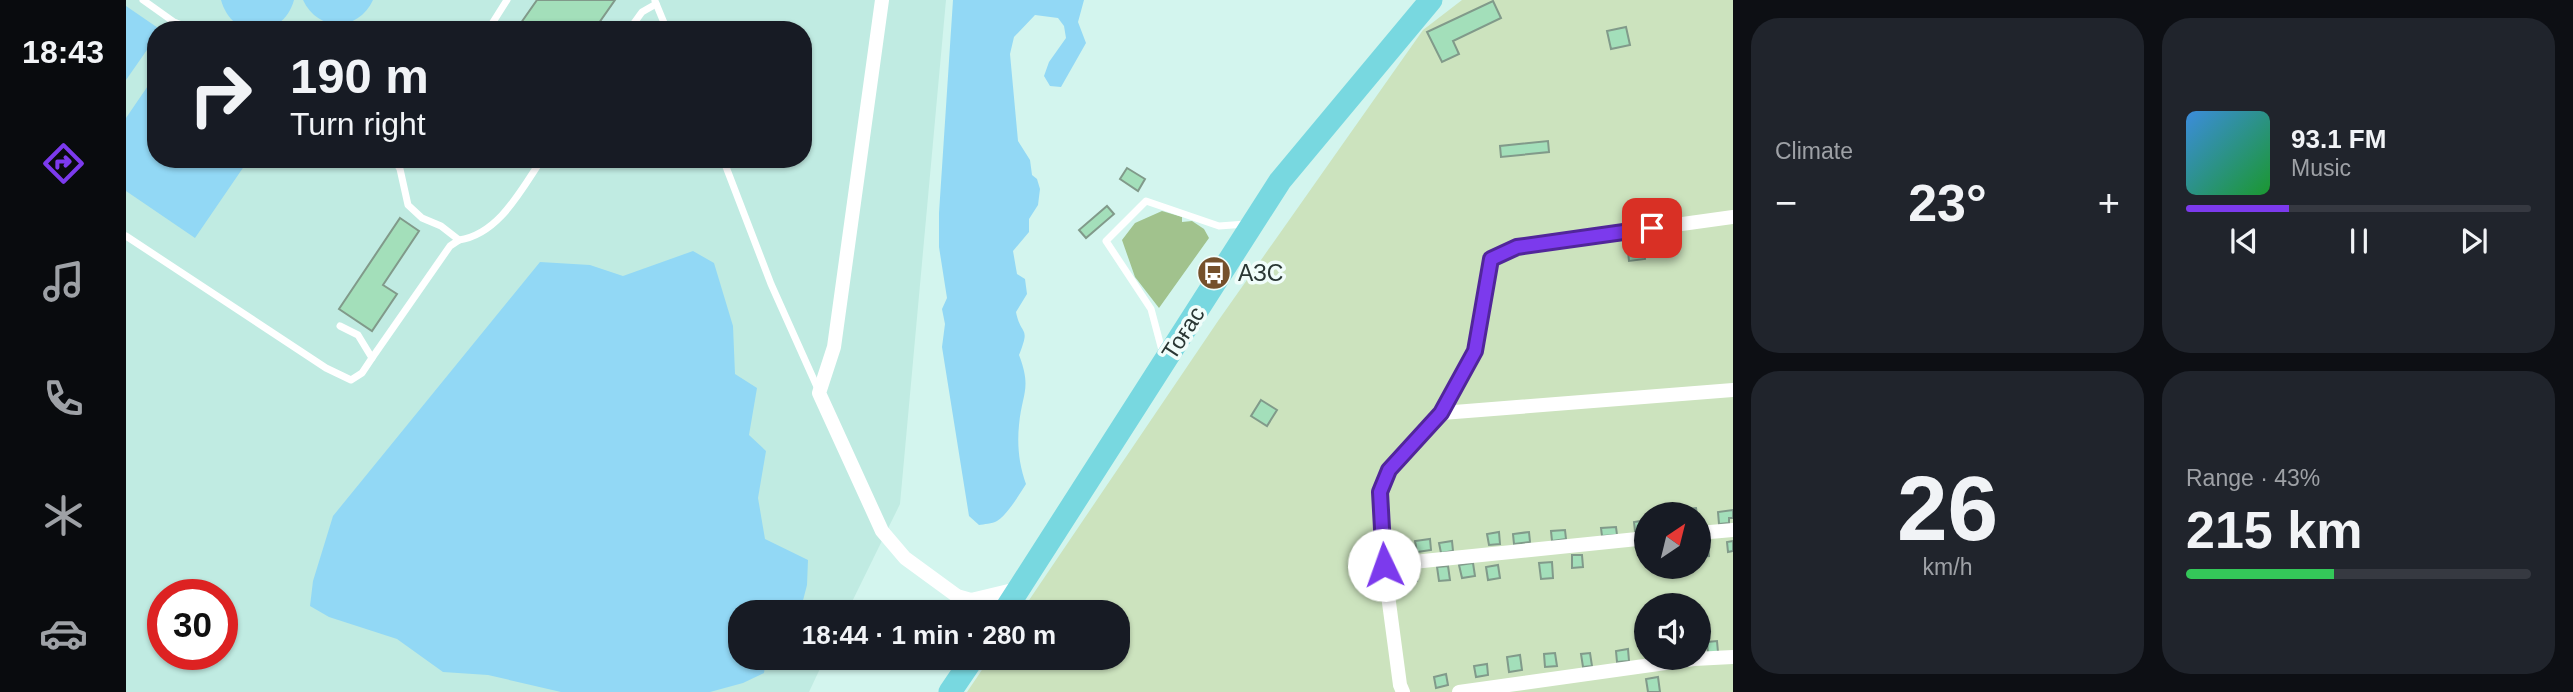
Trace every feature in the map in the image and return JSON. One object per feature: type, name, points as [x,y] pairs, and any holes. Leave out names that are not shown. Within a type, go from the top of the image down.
[{"type":"highway","name":"Тоғас","points":[[1012,600],[1280,181],[1431,0]]},
{"type":"highway","points":[[950,692],[964,670]]},
{"type":"street","points":[[882,0],[834,347],[819,393],[882,531],[905,558],[957,596],[971,600],[1021,587]]},
{"type":"street","points":[[1403,692],[1384,565],[1380,492],[1389,470],[1441,413],[1475,351],[1491,259],[1517,247],[1733,217]]},
{"type":"street","points":[[1441,413],[1733,390]]},
{"type":"street","points":[[1712,532],[1733,530]]},
{"type":"street","points":[[1384,565],[1634,539]]},
{"type":"street","points":[[957,596],[959,600]]},
{"type":"street","points":[[1459,692],[1694,659],[1733,657]]},
{"type":"lane","points":[[143,0],[173,21]]},
{"type":"lane","points":[[494,21],[507,0]]},
{"type":"lane","points":[[636,21],[655,2],[663,21]]},
{"type":"lane","points":[[399,168],[408,205],[422,218],[441,226],[459,240]]},
{"type":"lane","points":[[126,236],[326,368],[351,380],[362,373],[450,246],[459,240],[474,237],[495,222],[535,168]]},
{"type":"lane","points":[[726,168],[771,284],[819,393]]},
{"type":"lane","points":[[1165,362],[1151,309],[1106,241],[1146,201],[1219,226],[1253,223]]},
{"type":"lane","points":[[340,326],[358,335],[372,358]]},
{"type":"shaded area","points":[[126,0],[946,0],[900,504],[853,600],[728,600],[728,670],[819,670],[809,692],[126,692]]},
{"type":"shaded area","points":[[1462,0],[1733,0],[1733,692],[967,692],[982,670],[1130,670],[1130,600],[1029,600],[1218,321],[1423,30]]},
{"type":"green space","points":[[1162,211],[1182,217],[1182,222],[1192,221],[1204,229],[1209,238],[1159,308],[1135,277],[1122,240],[1135,223]]},
{"type":"water","points":[[221,0],[294,0],[282,21],[234,21]]},
{"type":"water","points":[[303,0],[373,0],[358,18],[350,21],[326,21],[310,10]]},
{"type":"water","points":[[953,0],[1084,0],[1078,22],[1086,43],[1061,87],[1050,86],[1044,76],[1049,62],[1066,38],[1064,26],[1058,18],[1035,15],[1014,37],[1010,54],[1018,141],[1030,160],[1032,175],[1037,179],[1040,189],[1038,205],[1029,219],[1029,232],[1013,251],[1017,274],[1025,279],[1027,294],[1016,312],[1025,335],[1019,355],[1026,384],[1018,440],[1026,484],[1001,518],[993,523],[979,525],[969,516],[942,347],[945,324],[942,309],[947,298],[939,247],[939,213]]},
{"type":"water","points":[[126,6],[148,21],[147,50],[126,80]]},
{"type":"water","points":[[147,87],[147,168],[243,168],[195,238],[126,191],[126,118]]},
{"type":"water","points":[[693,251],[714,263],[733,326],[735,374],[757,388],[749,435],[766,451],[758,498],[765,539],[808,560],[803,600],[728,600],[728,670],[764,670],[764,673],[743,683],[710,692],[561,692],[488,675],[443,672],[397,639],[329,617],[310,606],[313,581],[333,516],[540,262],[590,265],[623,276]]},
{"type":"building","points":[[537,0],[615,0],[600,21],[522,21]]},
{"type":"building","points":[[1493,1],[1501,18],[1453,41],[1459,54],[1442,62],[1427,32]]},
{"type":"building","points":[[1626,27],[1630,45],[1611,49],[1607,31]]},
{"type":"building","points":[[1548,141],[1549,152],[1501,157],[1500,146]]},
{"type":"building","points":[[1127,168],[1145,179],[1138,191],[1120,179]]},
{"type":"building","points":[[1107,206],[1114,214],[1086,238],[1079,230]]},
{"type":"building","points":[[400,218],[419,231],[383,285],[397,294],[372,331],[339,309]]},
{"type":"building","points":[[1643,240],[1645,259],[1629,261],[1627,243]]},
{"type":"building","points":[[1261,400],[1277,410],[1267,426],[1251,416]]},
{"type":"building","points":[[1733,510],[1733,518],[1729,518],[1729,523],[1719,524],[1718,512]]},
{"type":"building","points":[[1616,527],[1617,535],[1602,536],[1601,528]]},
{"type":"building","points":[[1565,530],[1566,539],[1552,541],[1551,531]]},
{"type":"building","points":[[1499,532],[1500,544],[1489,545],[1487,534]]},
{"type":"building","points":[[1529,532],[1530,542],[1514,544],[1513,534]]},
{"type":"building","points":[[1430,539],[1431,550],[1417,552],[1415,541]]},
{"type":"building","points":[[1452,541],[1453,551],[1441,553],[1439,543]]},
{"type":"building","points":[[1733,541],[1733,551],[1728,552],[1727,542]]},
{"type":"building","points":[[1572,555],[1582,555],[1583,567],[1572,568]]},
{"type":"building","points":[[1552,562],[1553,578],[1541,579],[1539,563]]},
{"type":"building","points":[[1473,563],[1475,576],[1462,578],[1459,565]]},
{"type":"building","points":[[1498,565],[1500,578],[1488,580],[1486,567]]},
{"type":"building","points":[[1448,566],[1450,580],[1439,581],[1437,567]]},
{"type":"building","points":[[1415,570],[1417,581],[1405,583],[1403,571]]},
{"type":"building","points":[[1717,641],[1718,652],[1711,653],[1711,642]]},
{"type":"building","points":[[1628,649],[1629,661],[1617,662],[1616,651]]},
{"type":"building","points":[[1555,653],[1557,666],[1545,667],[1544,654]]},
{"type":"building","points":[[1590,653],[1592,666],[1583,667],[1581,654]]},
{"type":"building","points":[[1520,655],[1522,670],[1509,672],[1507,657]]},
{"type":"building","points":[[1487,664],[1488,675],[1476,677],[1474,666]]},
{"type":"building","points":[[1446,674],[1448,685],[1436,688],[1434,677]]},
{"type":"building","points":[[1658,677],[1660,692],[1648,692],[1646,679]]},
{"type":"place","name":"АЗС","points":[[1214,273]]},
{"type":"route","points":[[1384,565],[1380,492],[1389,470],[1441,413],[1475,351],[1491,259],[1517,247],[1652,228]]}]
